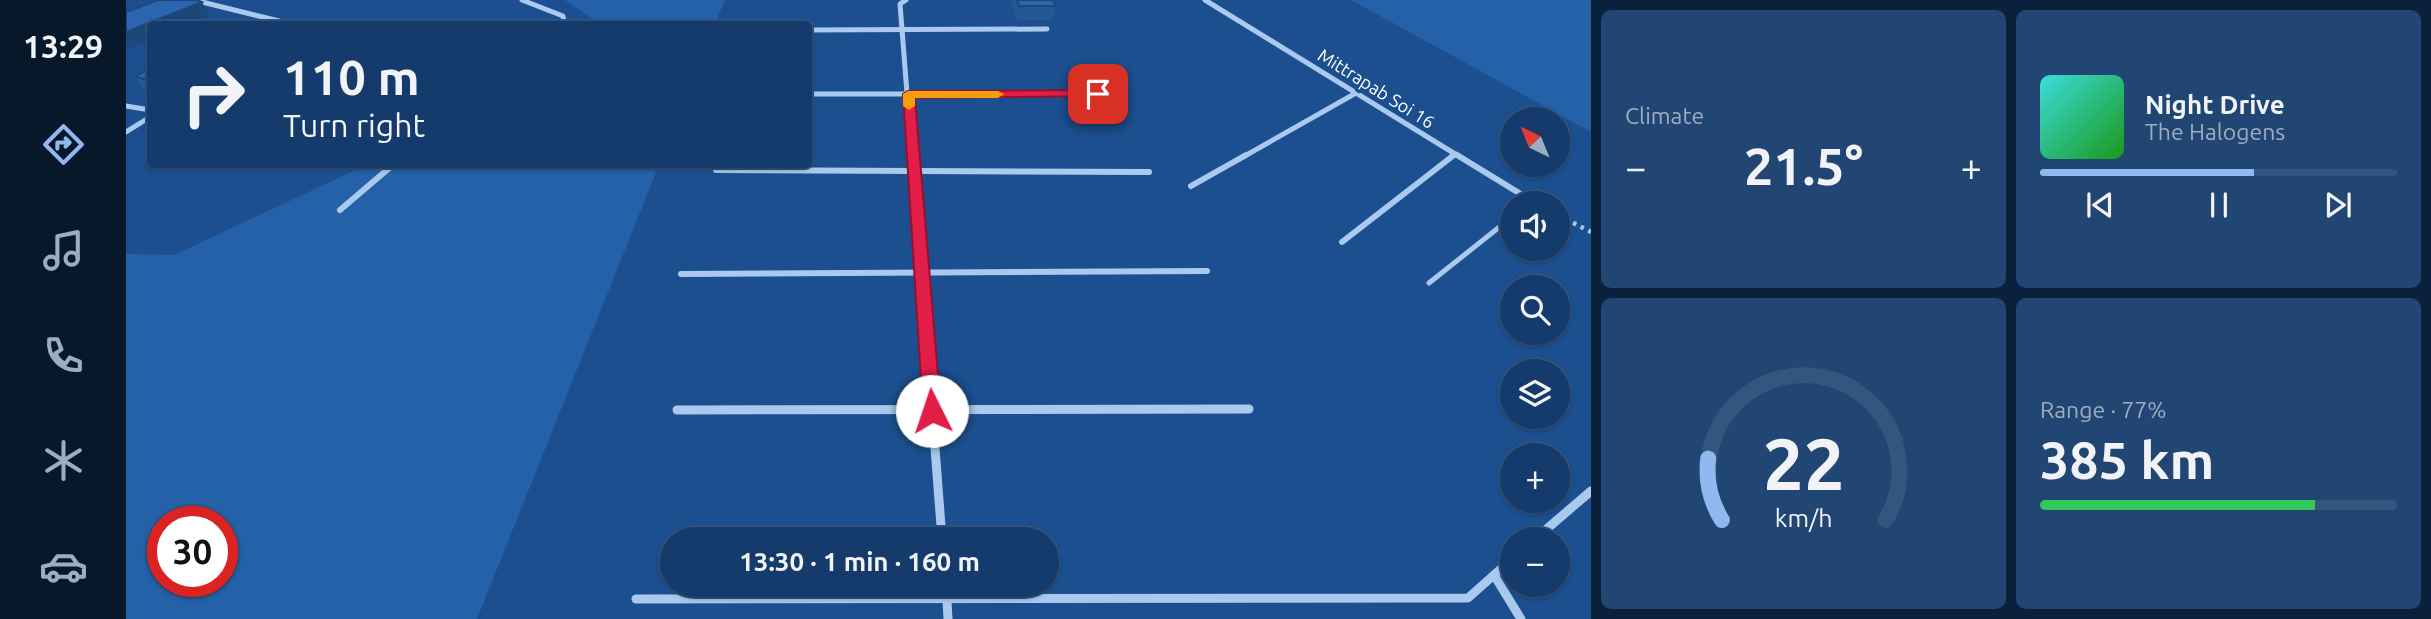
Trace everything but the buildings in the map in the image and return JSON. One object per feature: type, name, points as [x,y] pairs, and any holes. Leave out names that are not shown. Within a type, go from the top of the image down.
[{"type":"street","points":[[194,0],[279,21]]},
{"type":"street","points":[[522,0],[563,16],[564,21]]},
{"type":"street","points":[[906,0],[900,4],[941,527]]},
{"type":"street","name":"Mittrapab Soi 16","points":[[1205,0],[1513,191]]},
{"type":"street","points":[[812,30],[1047,29]]},
{"type":"street","points":[[1191,186],[1356,93]]},
{"type":"street","points":[[812,94],[1098,94]]},
{"type":"street","points":[[126,106],[147,110]]},
{"type":"street","points":[[126,132],[147,119]]},
{"type":"street","points":[[1342,242],[1455,154]]},
{"type":"street","points":[[340,210],[389,168]]},
{"type":"street","points":[[716,170],[1149,172]]},
{"type":"street","points":[[681,274],[1207,271]]},
{"type":"street","points":[[677,410],[1249,409]]},
{"type":"street","points":[[1549,527],[1591,491]]},
{"type":"street","points":[[635,600],[1468,598],[1500,570]]},
{"type":"street","points":[[1494,575],[1521,619]]},
{"type":"street","points":[[947,597],[948,619]]},
{"type":"lane","points":[[1429,283],[1500,227]]},
{"type":"path","points":[[1570,221],[1591,232]]},
{"type":"shaded area","points":[[565,0],[725,0],[716,21],[596,21]]},
{"type":"shaded area","points":[[1351,0],[1591,0],[1591,132],[1570,120],[1570,107],[1546,107]]},
{"type":"shaded area","points":[[360,168],[658,168],[477,619],[126,619],[126,254],[174,255]]},
{"type":"slow traffic","points":[[909,106],[908,94],[998,94]]},
{"type":"route","points":[[932,411],[908,94],[1098,94]]}]
